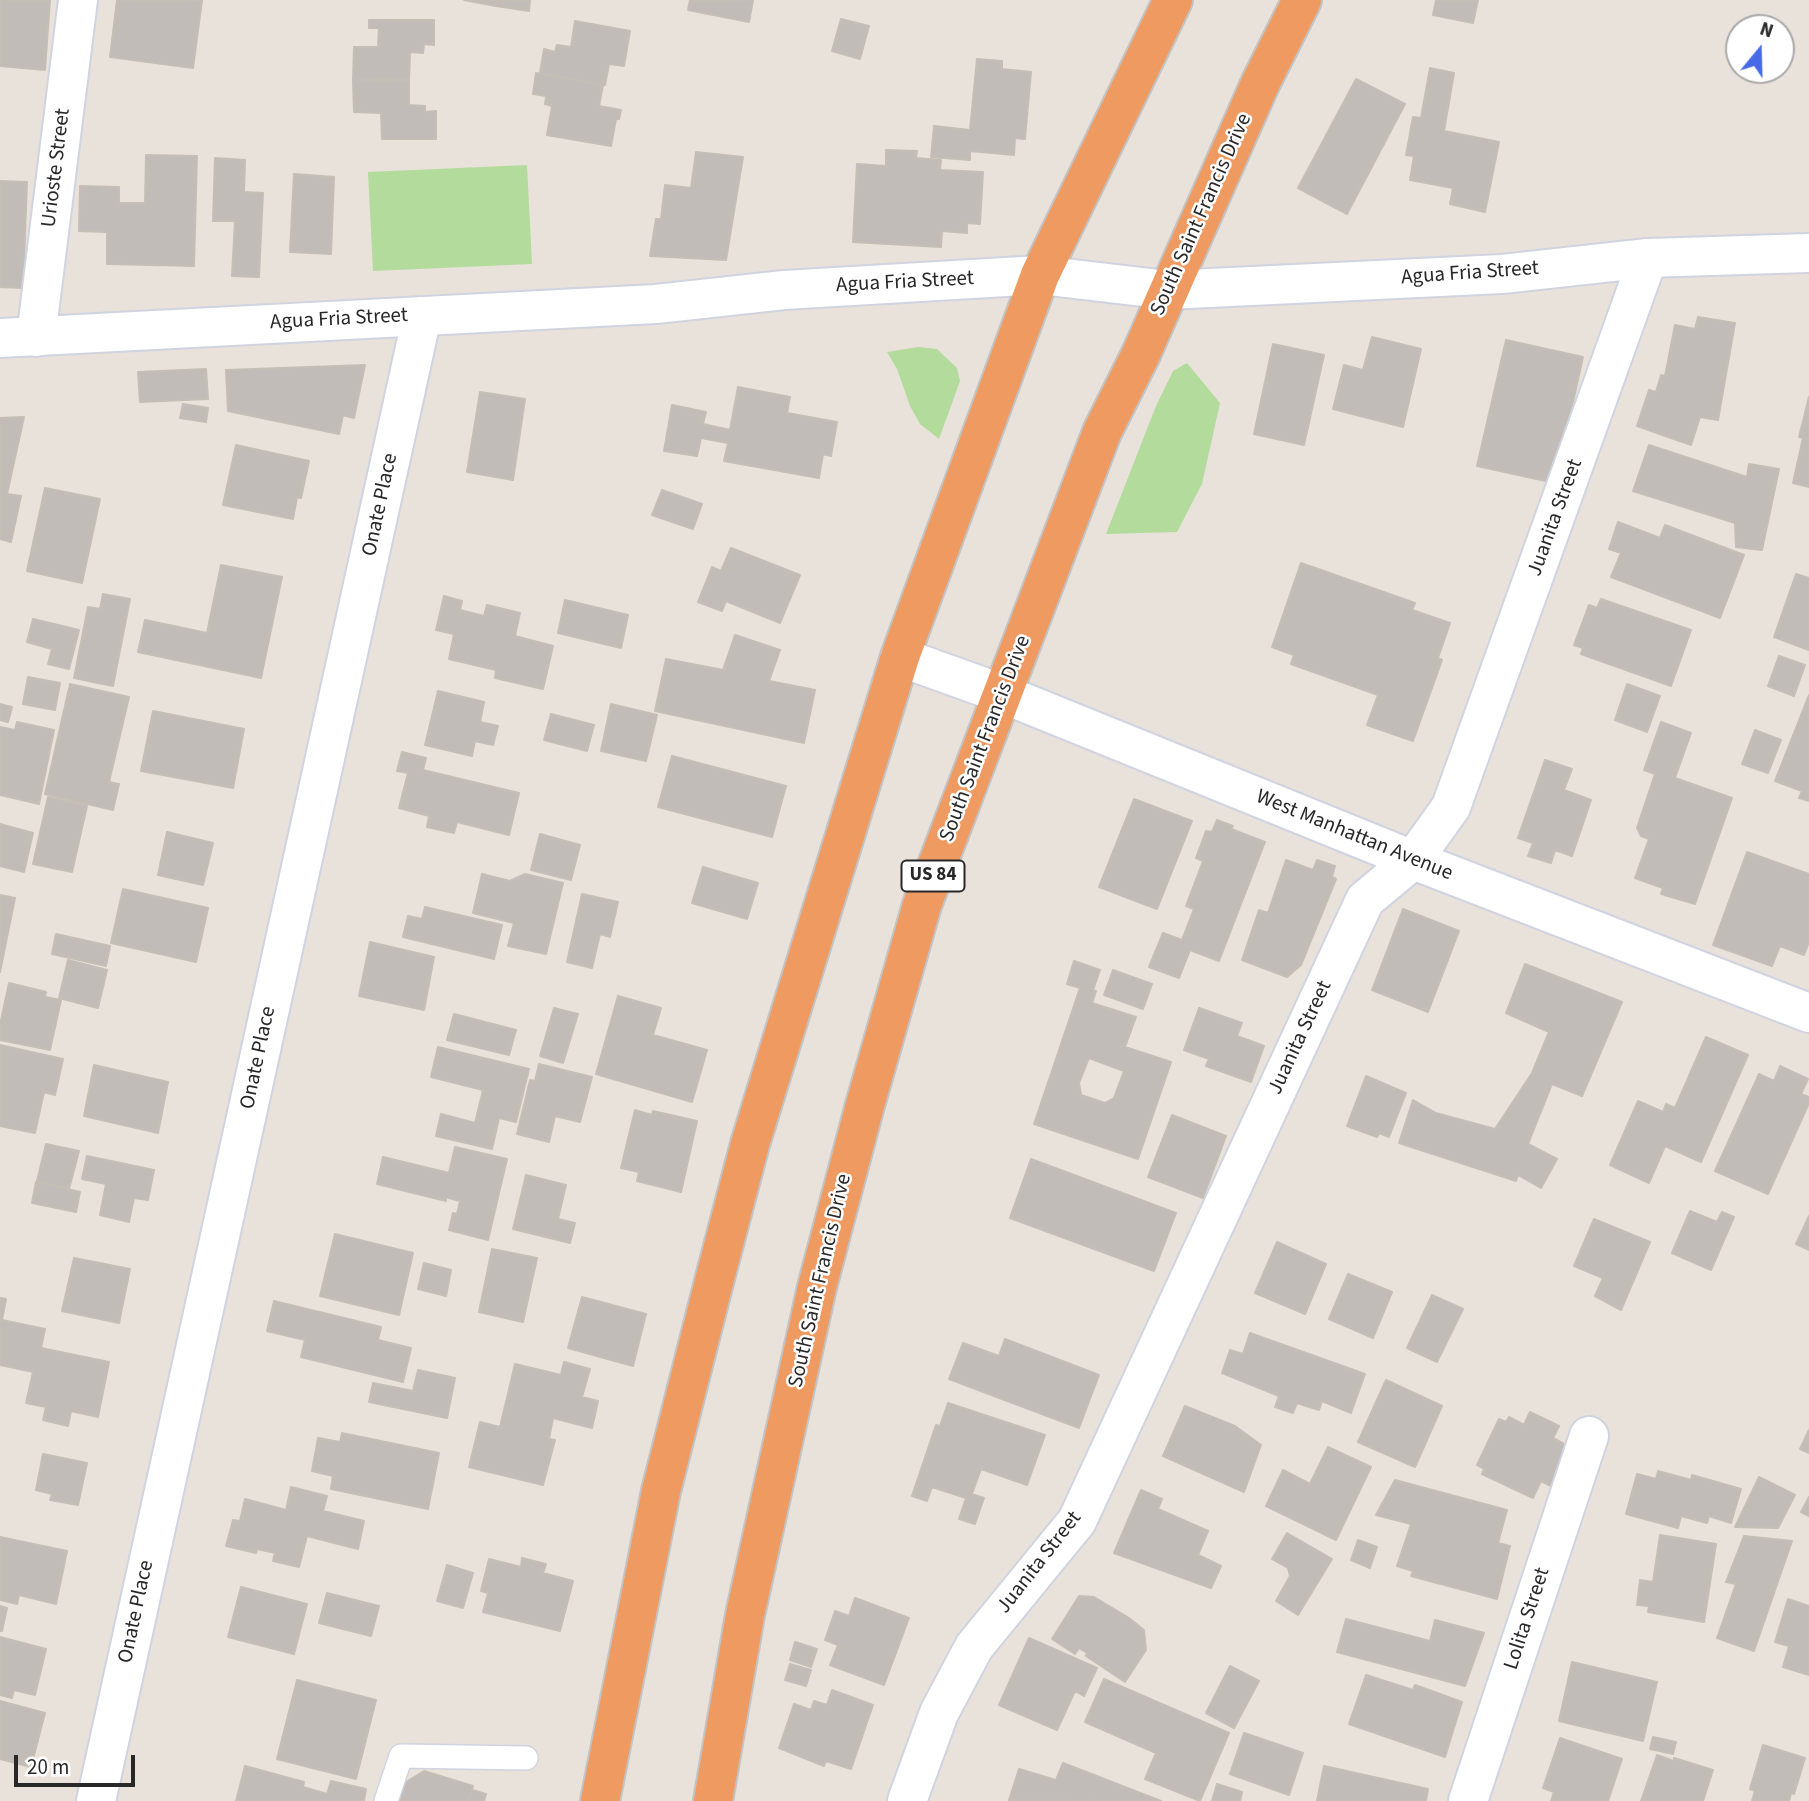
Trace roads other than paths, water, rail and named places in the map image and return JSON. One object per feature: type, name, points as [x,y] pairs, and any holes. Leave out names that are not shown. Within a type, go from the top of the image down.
[{"type":"highway","points":[[600,1801],[661,1491],[716,1273],[750,1144],[900,657],[1040,275],[1173,0]]},
{"type":"highway","name":"South Saint Francis Drive","points":[[713,1801],[745,1615],[817,1287],[864,1105],[922,905],[1102,432],[1141,354],[1260,84],[1302,0]]},
{"type":"street","name":"Urioste Street","points":[[18,338],[78,0]]},
{"type":"street","name":"Agua Fria Street","points":[[18,338],[656,304],[784,290],[1040,275],[1168,290],[1502,274],[1648,258],[1809,253]]},
{"type":"street","name":"Juanita Street","points":[[907,1801],[939,1713],[974,1647],[1077,1521],[1365,900],[1413,860],[1451,807],[1648,258]]},
{"type":"street","name":"Onate Place","points":[[96,1801],[422,316]]},
{"type":"street","name":"West Manhattan Avenue","points":[[900,657],[1003,694],[1413,860],[1809,1013]]},
{"type":"street","name":"Lolita Street","points":[[1468,1801],[1588,1436]]},
{"type":"lane","points":[[386,1801],[401,1756],[526,1758]]}]
